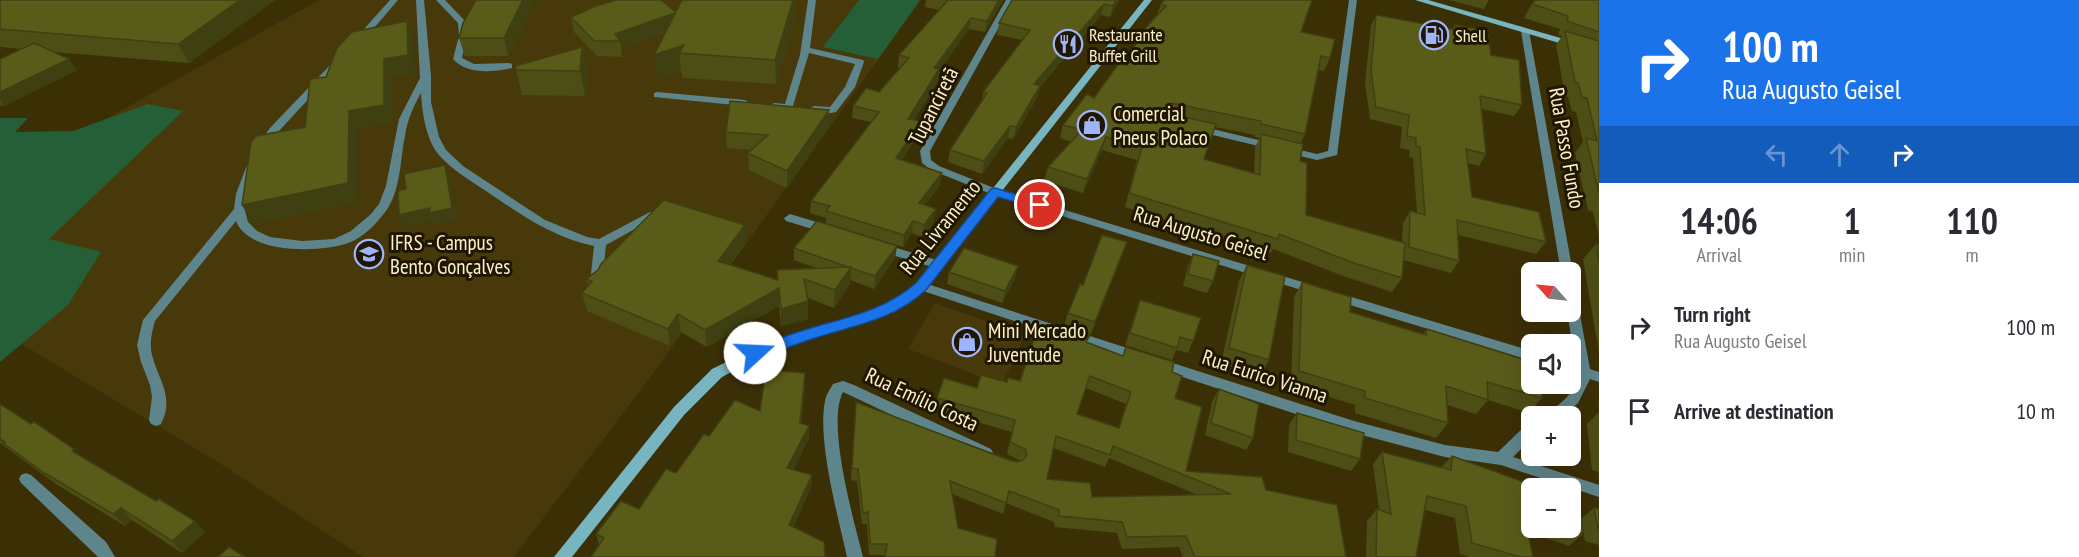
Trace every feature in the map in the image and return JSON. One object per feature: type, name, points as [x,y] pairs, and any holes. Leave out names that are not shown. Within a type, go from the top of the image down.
[{"type":"main road","name":"Rua Livramento","points":[[562,557],[679,411],[717,373],[766,348],[891,309],[921,286],[1148,0]]},
{"type":"main road","points":[[1419,0],[1599,52]]},
{"type":"street","points":[[156,420],[159,396],[146,361],[142,340],[149,320],[239,210],[252,165],[265,142],[394,0]]},
{"type":"street","points":[[420,0],[428,112],[434,137],[442,152],[459,168],[541,223],[561,232],[600,243],[667,208]]},
{"type":"street","points":[[440,0],[462,22],[463,36],[458,59],[460,63],[478,68],[509,66]]},
{"type":"street","points":[[789,107],[807,50],[812,0]]},
{"type":"street","name":"Tupanciretã","points":[[995,192],[935,168],[926,161],[925,151],[1010,0]]},
{"type":"street","points":[[1190,127],[1317,157],[1333,153],[1353,0]]},
{"type":"street","name":"Rua Passo Fundo","points":[[1525,31],[1565,262]]},
{"type":"street","points":[[657,95],[833,110],[850,87],[860,62],[807,50]]},
{"type":"street","points":[[239,210],[242,222],[251,231],[275,242],[289,245],[320,245],[347,239],[361,230],[380,211],[387,197],[395,171],[403,123],[410,103],[426,76]]},
{"type":"street","name":"Rua Augusto Geisel","points":[[995,192],[1521,353]]},
{"type":"street","points":[[790,218],[836,232]]},
{"type":"street","points":[[596,283],[600,243]]},
{"type":"street","points":[[870,243],[939,265]]},
{"type":"street","name":"Rua Eurico Vianna","points":[[921,286],[1354,427],[1436,449],[1501,459],[1599,491]]},
{"type":"street","points":[[1581,371],[1599,377]]},
{"type":"street","name":"Rua Emílio Costa","points":[[855,557],[832,446],[830,414],[833,395],[837,388],[844,386],[851,388],[996,457]]},
{"type":"street","points":[[1565,406],[1576,394]]},
{"type":"street","points":[[1501,459],[1521,439]]},
{"type":"street","points":[[26,479],[100,547],[107,557]]},
{"type":"shaded area","name":"IFRS - Campus Bento Gonçalves","points":[[319,0],[921,0],[657,368],[514,557],[363,557],[216,461],[0,331],[0,178]]},
{"type":"shaded area","name":"Mini Mercado Juventude","points":[[935,303],[1025,335],[1002,385],[908,349]]},
{"type":"green space","points":[[859,0],[920,0],[878,59],[823,47]]},
{"type":"green space","points":[[148,104],[183,111],[49,239],[101,252],[68,305],[0,362],[0,118],[28,118],[15,132],[73,131]]},
{"type":"building","points":[[0,0],[240,0],[178,44],[0,29]]},
{"type":"building","points":[[476,0],[523,0],[504,38],[459,38],[463,23]]},
{"type":"building","points":[[616,0],[661,0],[676,12],[615,34],[620,41],[594,41],[571,17]]},
{"type":"building","points":[[682,0],[793,0],[775,60],[679,53],[684,45],[654,55]]},
{"type":"building","points":[[948,0],[999,0],[987,21],[971,18],[934,68],[939,69],[908,119],[921,121],[896,158],[942,173],[919,203],[936,209],[924,225],[913,221],[904,235],[826,211],[830,206],[811,201],[879,112],[853,106],[866,88],[879,92],[909,58],[899,55]]},
{"type":"building","points":[[1012,0],[1116,0],[1113,6],[1104,4],[1034,84],[1040,86],[1016,127],[1010,126],[984,161],[950,150],[987,93],[983,92],[1030,30],[999,23]]},
{"type":"building","points":[[1164,0],[1312,0],[1301,32],[1335,39],[1330,58],[1321,56],[1305,134],[1261,124],[1261,121],[1171,103],[1163,109],[1170,114],[1216,124],[1204,159],[1260,175],[1261,134],[1303,144],[1300,161],[1307,163],[1306,215],[1405,243],[1402,278],[1354,263],[1279,234],[1278,239],[1129,193],[1142,147],[1106,137],[1087,179],[1048,167],[1082,130],[1063,125],[1087,94],[1094,98],[1119,63],[1127,65],[1139,35],[1166,6],[1161,4]]},
{"type":"building","points":[[1535,0],[1599,0],[1599,32],[1567,21],[1568,16],[1533,4]]},
{"type":"building","points":[[1376,15],[1457,30],[1455,25],[1487,31],[1491,55],[1519,60],[1522,105],[1480,96],[1486,154],[1466,149],[1472,197],[1539,212],[1546,242],[1457,220],[1459,261],[1409,247],[1410,211],[1425,215],[1420,147],[1416,146],[1416,138],[1407,136],[1409,115],[1376,107],[1371,71]]},
{"type":"building","points":[[407,21],[408,55],[384,59],[384,105],[349,111],[348,183],[242,205],[251,142],[256,136],[305,127],[310,79],[326,77],[337,48],[352,32]]},
{"type":"building","points":[[1565,31],[1599,41],[1599,193],[1586,138],[1597,141],[1587,98],[1582,97],[1578,83],[1575,82]]},
{"type":"building","points":[[34,43],[69,59],[0,92],[0,59]]},
{"type":"building","points":[[582,47],[580,71],[516,70],[515,66]]},
{"type":"building","points":[[730,101],[829,110],[787,171],[748,153],[768,135],[726,132]]},
{"type":"building","points":[[445,165],[452,208],[430,213],[430,208],[399,215],[398,191],[406,189],[404,174]]},
{"type":"building","points":[[664,200],[745,225],[718,261],[778,280],[777,270],[851,267],[835,290],[804,279],[808,301],[781,309],[779,288],[705,330],[678,314],[668,329],[582,293],[592,281],[586,279],[598,270],[601,264]]},
{"type":"building","points":[[817,221],[897,246],[875,276],[794,248]]},
{"type":"building","points":[[1102,235],[1127,242],[1095,322],[1068,313],[1080,284],[1083,285]]},
{"type":"building","points":[[1596,244],[1599,245],[1599,262]]},
{"type":"building","points":[[964,248],[1018,266],[1005,291],[949,272]]},
{"type":"building","points":[[1193,254],[1219,261],[1213,281],[1188,274]]},
{"type":"building","points":[[1247,265],[1285,276],[1269,360],[1229,348]]},
{"type":"building","points":[[1302,282],[1351,297],[1350,312],[1426,335],[1427,329],[1521,359],[1521,392],[1487,382],[1488,400],[1446,386],[1448,423],[1365,398],[1365,391],[1299,371]]},
{"type":"building","points":[[1140,300],[1201,318],[1193,341],[1180,337],[1177,348],[1130,333]]},
{"type":"building","points":[[1062,326],[1090,335],[1086,342],[1123,356],[1126,347],[1174,362],[1172,372],[1182,376],[1175,398],[1202,407],[1186,471],[1262,477],[1266,490],[1337,505],[1346,557],[1195,557],[1186,536],[1127,537],[1122,522],[1059,516],[1059,510],[1009,491],[1006,503],[950,481],[958,528],[997,539],[995,557],[885,557],[887,544],[870,544],[868,512],[863,513],[858,469],[852,468],[856,402],[1006,459],[1017,462],[1023,460],[1027,455],[1025,449],[1010,442],[1015,420],[937,398],[944,378],[977,388],[981,375],[1007,382],[1008,378],[1020,381],[1038,327],[1059,334]],"holes":[[[1090,376],[1131,392],[1119,428],[1077,414]],[[1056,436],[1110,455],[1113,446],[1231,494],[1092,497],[1090,483],[1047,479]]]},
{"type":"building","points":[[766,370],[805,373],[800,423],[809,426],[787,468],[812,475],[789,525],[824,542],[825,557],[591,557],[604,538],[596,534],[621,501],[639,509],[666,469],[676,473],[704,434],[709,436],[735,400],[760,411]]},
{"type":"building","points":[[1219,389],[1259,404],[1253,438],[1211,423]]},
{"type":"building","points":[[1528,394],[1542,394],[1542,398]]},
{"type":"building","points":[[0,404],[31,424],[34,422],[74,449],[72,451],[156,501],[159,499],[195,521],[172,541],[121,508],[113,514],[43,472],[0,439]]},
{"type":"building","points":[[1297,413],[1364,433],[1360,459],[1296,440]]},
{"type":"building","points":[[1382,452],[1451,470],[1452,456],[1521,481],[1521,538],[1529,538],[1533,557],[1521,557],[1472,543],[1466,506],[1427,496],[1416,557],[1376,557],[1377,509],[1391,514]]},
{"type":"building","points":[[1594,508],[1599,509],[1599,530],[1598,529]]},
{"type":"building","points":[[229,547],[245,557],[218,557]]},
{"type":"place","name":"Shell","points":[[1434,35]]},
{"type":"place","name":"Restaurante Buffet Grill","points":[[1068,44]]},
{"type":"place","name":"Comercial Pneus Polaco","points":[[1092,125]]},
{"type":"place","name":"IFRS - Campus Bento Gonçalves","points":[[369,254]]},
{"type":"place","name":"Mini Mercado Juventude","points":[[967,342]]},
{"type":"route","points":[[755,353],[864,319],[891,309],[908,298],[921,286],[995,192],[1040,205]]}]
